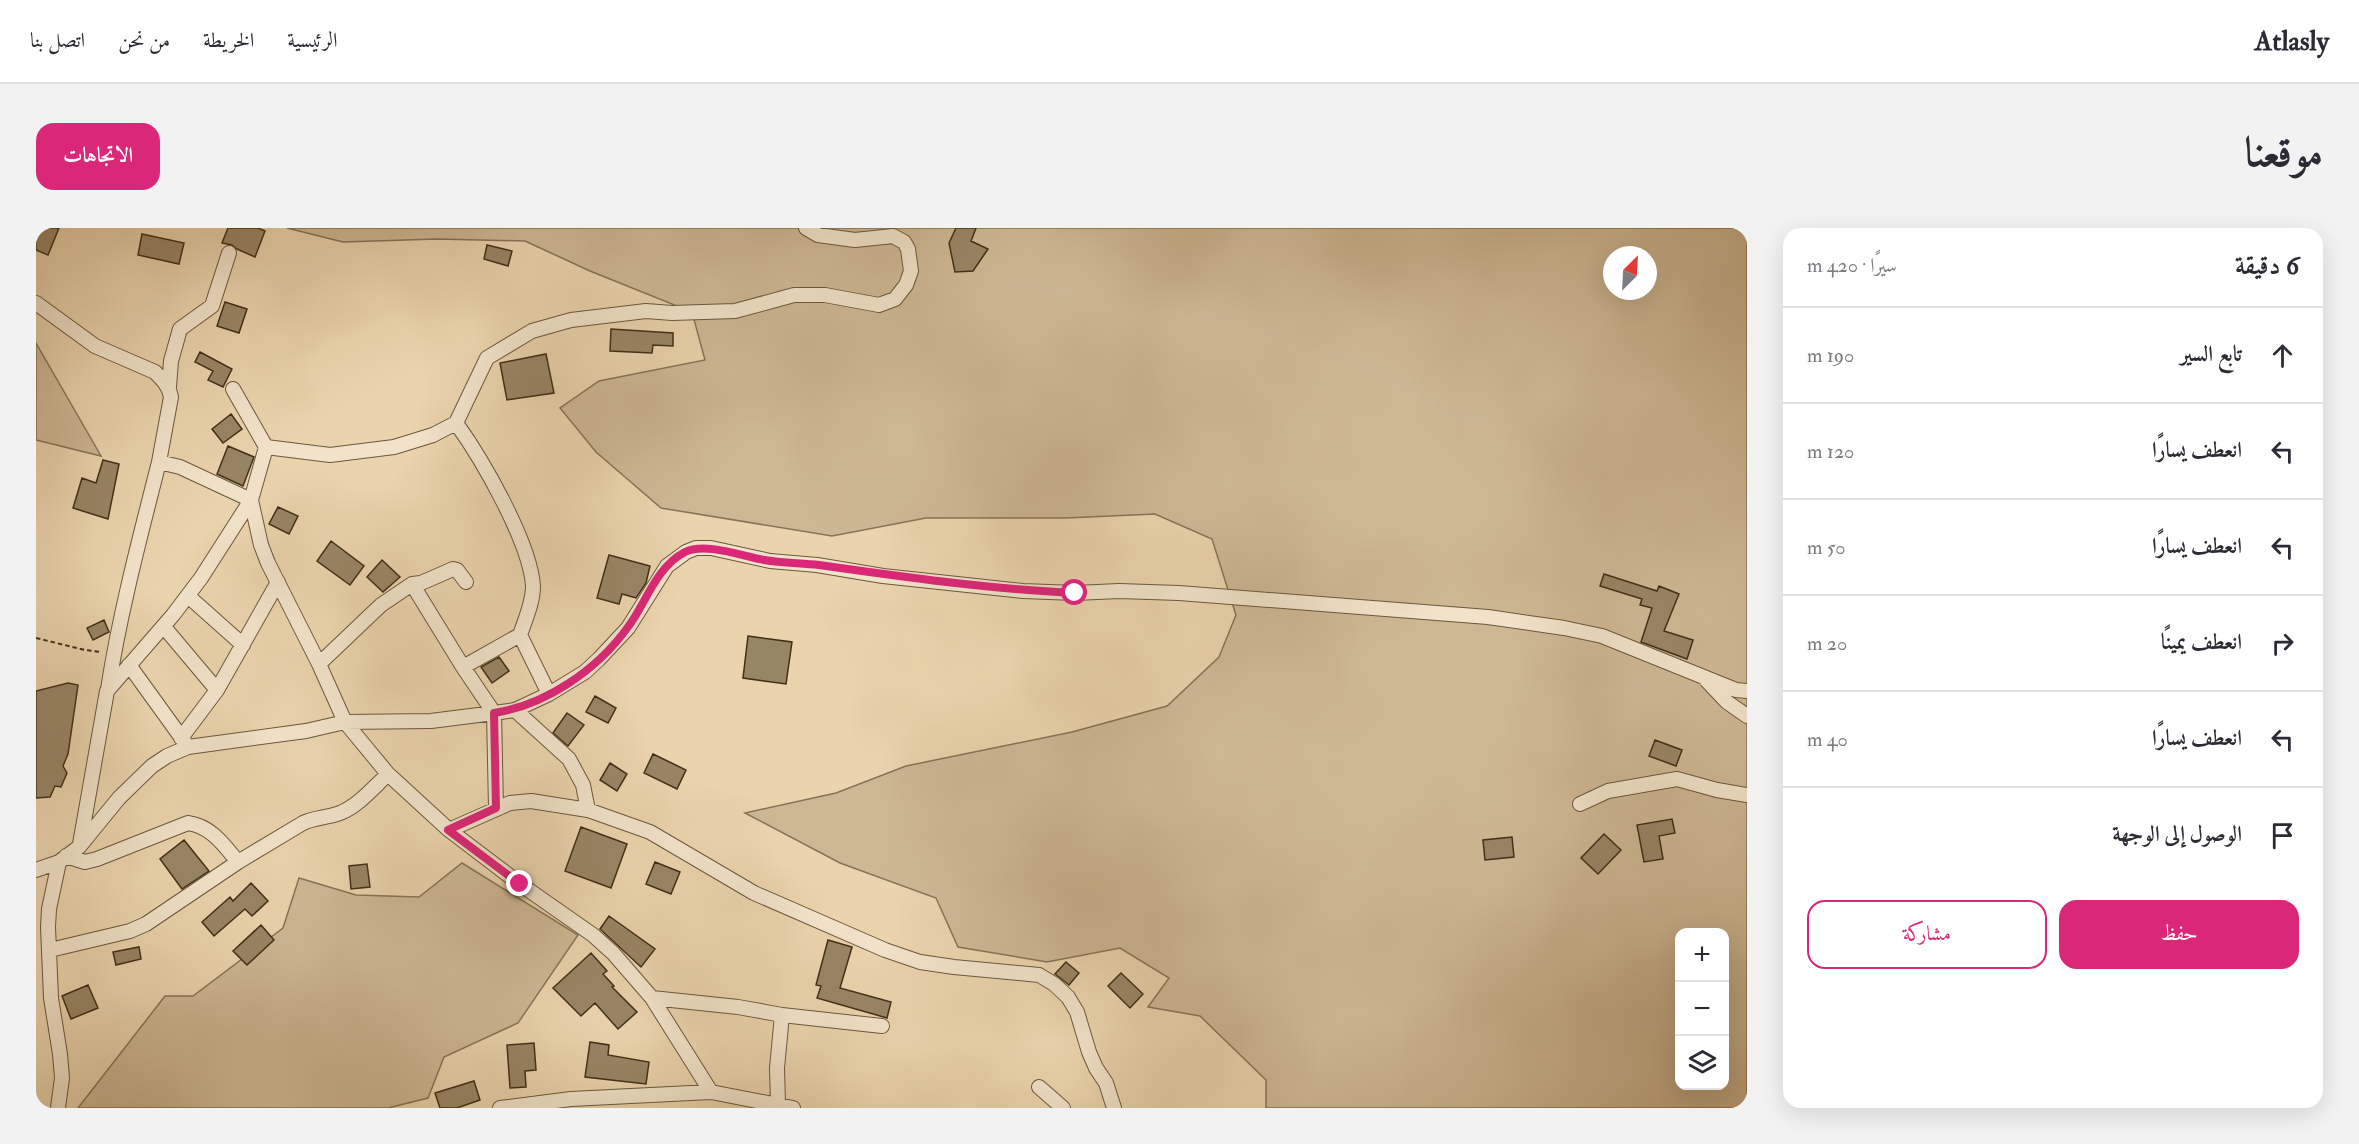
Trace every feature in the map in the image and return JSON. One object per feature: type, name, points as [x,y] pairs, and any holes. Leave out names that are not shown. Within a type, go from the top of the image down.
[{"type":"street","points":[[266,447],[330,455],[394,447],[433,435],[456,423],[487,358],[532,331],[571,320],[645,311],[672,313],[735,310],[794,295],[825,295],[879,305],[895,299],[906,285],[912,271],[908,249],[903,242],[893,236],[855,240],[818,235],[806,228]]},
{"type":"street","points":[[79,847],[113,653],[171,406],[169,387],[171,361],[180,329],[212,306],[229,252]]},
{"type":"street","points":[[36,303],[95,346],[155,372],[169,387]]},
{"type":"street","points":[[107,691],[164,627],[188,596],[251,500],[266,447],[233,389]]},
{"type":"street","points":[[456,423],[475,450],[517,532],[533,587],[530,608],[520,635],[463,667]]},
{"type":"street","points":[[159,462],[180,467],[251,500]]},
{"type":"street","points":[[251,500],[261,545],[345,722],[388,774],[448,830],[489,862],[593,935],[613,954],[652,998],[711,1092]]},
{"type":"street","points":[[185,742],[306,731],[345,722],[431,721],[515,710],[549,694],[585,672],[628,628],[667,566],[686,552],[696,548],[711,548],[770,561],[817,565],[883,576],[1023,591],[1179,592],[1488,617],[1602,636],[1704,678],[1736,690],[1747,691]]},
{"type":"street","points":[[319,664],[381,605],[412,584],[421,583],[453,568],[466,582]]},
{"type":"street","points":[[36,870],[62,859],[79,847],[119,798],[152,766],[185,742],[218,690],[278,582]]},
{"type":"street","points":[[412,584],[494,713],[496,808]]},
{"type":"street","points":[[188,596],[243,645]]},
{"type":"street","points":[[164,627],[218,690]]},
{"type":"street","points":[[520,635],[549,694]]},
{"type":"street","points":[[129,665],[185,742]]},
{"type":"street","points":[[1704,678],[1727,702],[1747,716]]},
{"type":"street","points":[[515,710],[569,759],[583,785],[588,810]]},
{"type":"street","points":[[50,950],[130,931],[146,924],[238,862],[312,818],[332,816],[347,810],[388,774]]},
{"type":"street","points":[[1580,804],[1608,791],[1677,779],[1717,790],[1747,795]]},
{"type":"street","points":[[448,830],[510,802],[531,801],[588,810],[650,832],[754,892],[885,950],[920,962],[1039,975],[1054,984],[1068,997],[1077,1012],[1089,1052],[1106,1083],[1114,1108]]},
{"type":"street","points":[[62,859],[85,862],[97,859],[188,823],[199,824],[213,834],[238,862]]},
{"type":"street","points":[[58,1108],[62,1078],[51,998],[49,909],[62,859]]},
{"type":"street","points":[[652,998],[882,1026]]},
{"type":"street","points":[[778,1105],[777,1068],[782,1015]]},
{"type":"street","points":[[1039,1087],[1063,1108]]},
{"type":"street","points":[[500,1108],[571,1099],[711,1092],[793,1108]]},
{"type":"path","points":[[36,638],[85,650],[113,653]]},
{"type":"shaded area","points":[[287,228],[1747,228],[1747,1108],[1266,1108],[1266,1080],[1200,1016],[1148,1007],[1169,978],[1120,948],[1047,962],[958,947],[936,898],[840,863],[745,813],[836,793],[906,766],[1072,732],[1167,706],[1219,657],[1236,615],[1212,539],[1155,514],[1066,518],[926,518],[832,536],[661,508],[596,452],[560,408],[599,381],[705,360],[692,312],[590,271],[525,241],[437,239],[343,242]]},
{"type":"shaded area","points":[[36,343],[101,456],[36,440]]},
{"type":"shaded area","points":[[462,863],[578,935],[518,1023],[444,1057],[428,1098],[388,1108],[78,1108],[165,996],[193,996],[283,928],[299,878],[356,895],[419,897]]},
{"type":"building","points":[[39,228],[59,228],[48,255],[36,250],[36,235]]},
{"type":"building","points":[[228,228],[258,228],[265,231],[255,257],[232,245],[222,243]]},
{"type":"building","points":[[956,228],[976,228],[971,241],[988,249],[973,271],[955,272],[949,243]]},
{"type":"building","points":[[142,234],[184,243],[179,264],[138,255]]},
{"type":"building","points":[[487,245],[512,251],[508,266],[484,259]]},
{"type":"building","points":[[225,302],[247,309],[239,333],[217,326]]},
{"type":"building","points":[[611,329],[673,333],[673,346],[653,345],[652,353],[610,351]]},
{"type":"building","points":[[200,352],[232,369],[223,387],[208,380],[213,371],[195,362]]},
{"type":"building","points":[[546,354],[554,393],[507,400],[500,363]]},
{"type":"building","points":[[231,414],[242,429],[223,443],[212,429]]},
{"type":"building","points":[[228,446],[254,457],[243,486],[217,474]]},
{"type":"building","points":[[103,460],[119,464],[108,519],[73,508],[82,478],[96,483]]},
{"type":"building","points":[[278,507],[298,516],[289,534],[269,524]]},
{"type":"building","points":[[331,541],[364,566],[350,585],[317,561]]},
{"type":"building","points":[[609,555],[650,566],[646,583],[636,598],[622,594],[619,604],[597,598]]},
{"type":"building","points":[[382,560],[400,577],[383,592],[367,577]]},
{"type":"building","points":[[1604,574],[1657,591],[1659,586],[1679,594],[1664,631],[1693,640],[1687,659],[1641,642],[1652,608],[1640,605],[1642,599],[1600,586]]},
{"type":"building","points":[[104,620],[109,632],[93,640],[87,628]]},
{"type":"building","points":[[748,636],[792,642],[786,684],[743,678]]},
{"type":"building","points":[[499,657],[509,671],[492,683],[481,667]]},
{"type":"building","points":[[68,683],[78,685],[68,754],[63,766],[67,773],[61,787],[55,786],[50,797],[36,798],[36,691]]},
{"type":"building","points":[[595,696],[616,708],[608,723],[586,712]]},
{"type":"building","points":[[567,713],[584,725],[568,746],[553,733]]},
{"type":"building","points":[[1655,740],[1682,750],[1676,766],[1649,756]]},
{"type":"building","points":[[653,754],[686,770],[677,789],[644,773]]},
{"type":"building","points":[[610,763],[627,774],[617,791],[600,780]]},
{"type":"building","points":[[1672,819],[1675,833],[1659,836],[1663,859],[1644,862],[1637,825]]},
{"type":"building","points":[[581,827],[627,844],[611,888],[565,871]]},
{"type":"building","points":[[1604,834],[1621,850],[1598,874],[1581,858]]},
{"type":"building","points":[[1512,837],[1514,857],[1485,860],[1483,840]]},
{"type":"building","points":[[184,840],[209,871],[182,889],[160,859]]},
{"type":"building","points":[[655,862],[680,872],[671,894],[646,884]]},
{"type":"building","points":[[367,864],[370,887],[351,889],[349,866]]},
{"type":"building","points":[[251,883],[268,901],[252,916],[245,909],[214,936],[202,922],[230,897],[233,901]]},
{"type":"building","points":[[609,916],[655,949],[641,967],[600,929]]},
{"type":"building","points":[[261,925],[274,940],[247,965],[233,951]]},
{"type":"building","points":[[828,940],[852,947],[840,988],[891,1002],[887,1018],[817,998],[821,986],[816,985]]},
{"type":"building","points":[[139,947],[141,959],[116,965],[113,952]]},
{"type":"building","points":[[591,953],[607,971],[603,974],[614,986],[612,987],[637,1012],[618,1029],[595,1003],[581,1016],[553,988]]},
{"type":"building","points":[[1066,962],[1079,973],[1069,985],[1055,974]]},
{"type":"building","points":[[1121,973],[1143,994],[1130,1008],[1108,986]]},
{"type":"building","points":[[88,985],[98,1008],[71,1019],[62,996]]},
{"type":"building","points":[[590,1042],[609,1045],[608,1055],[649,1062],[646,1084],[585,1077]]},
{"type":"building","points":[[534,1043],[536,1070],[525,1071],[526,1087],[510,1088],[507,1045]]},
{"type":"building","points":[[474,1081],[480,1100],[457,1108],[440,1108],[435,1093]]},
{"type":"route","points":[[520,884],[448,830],[496,808],[494,713],[515,710],[562,687],[585,672],[628,628],[667,566],[686,552],[696,548],[711,548],[770,561],[817,565],[883,576],[1023,591],[1075,593]]}]
